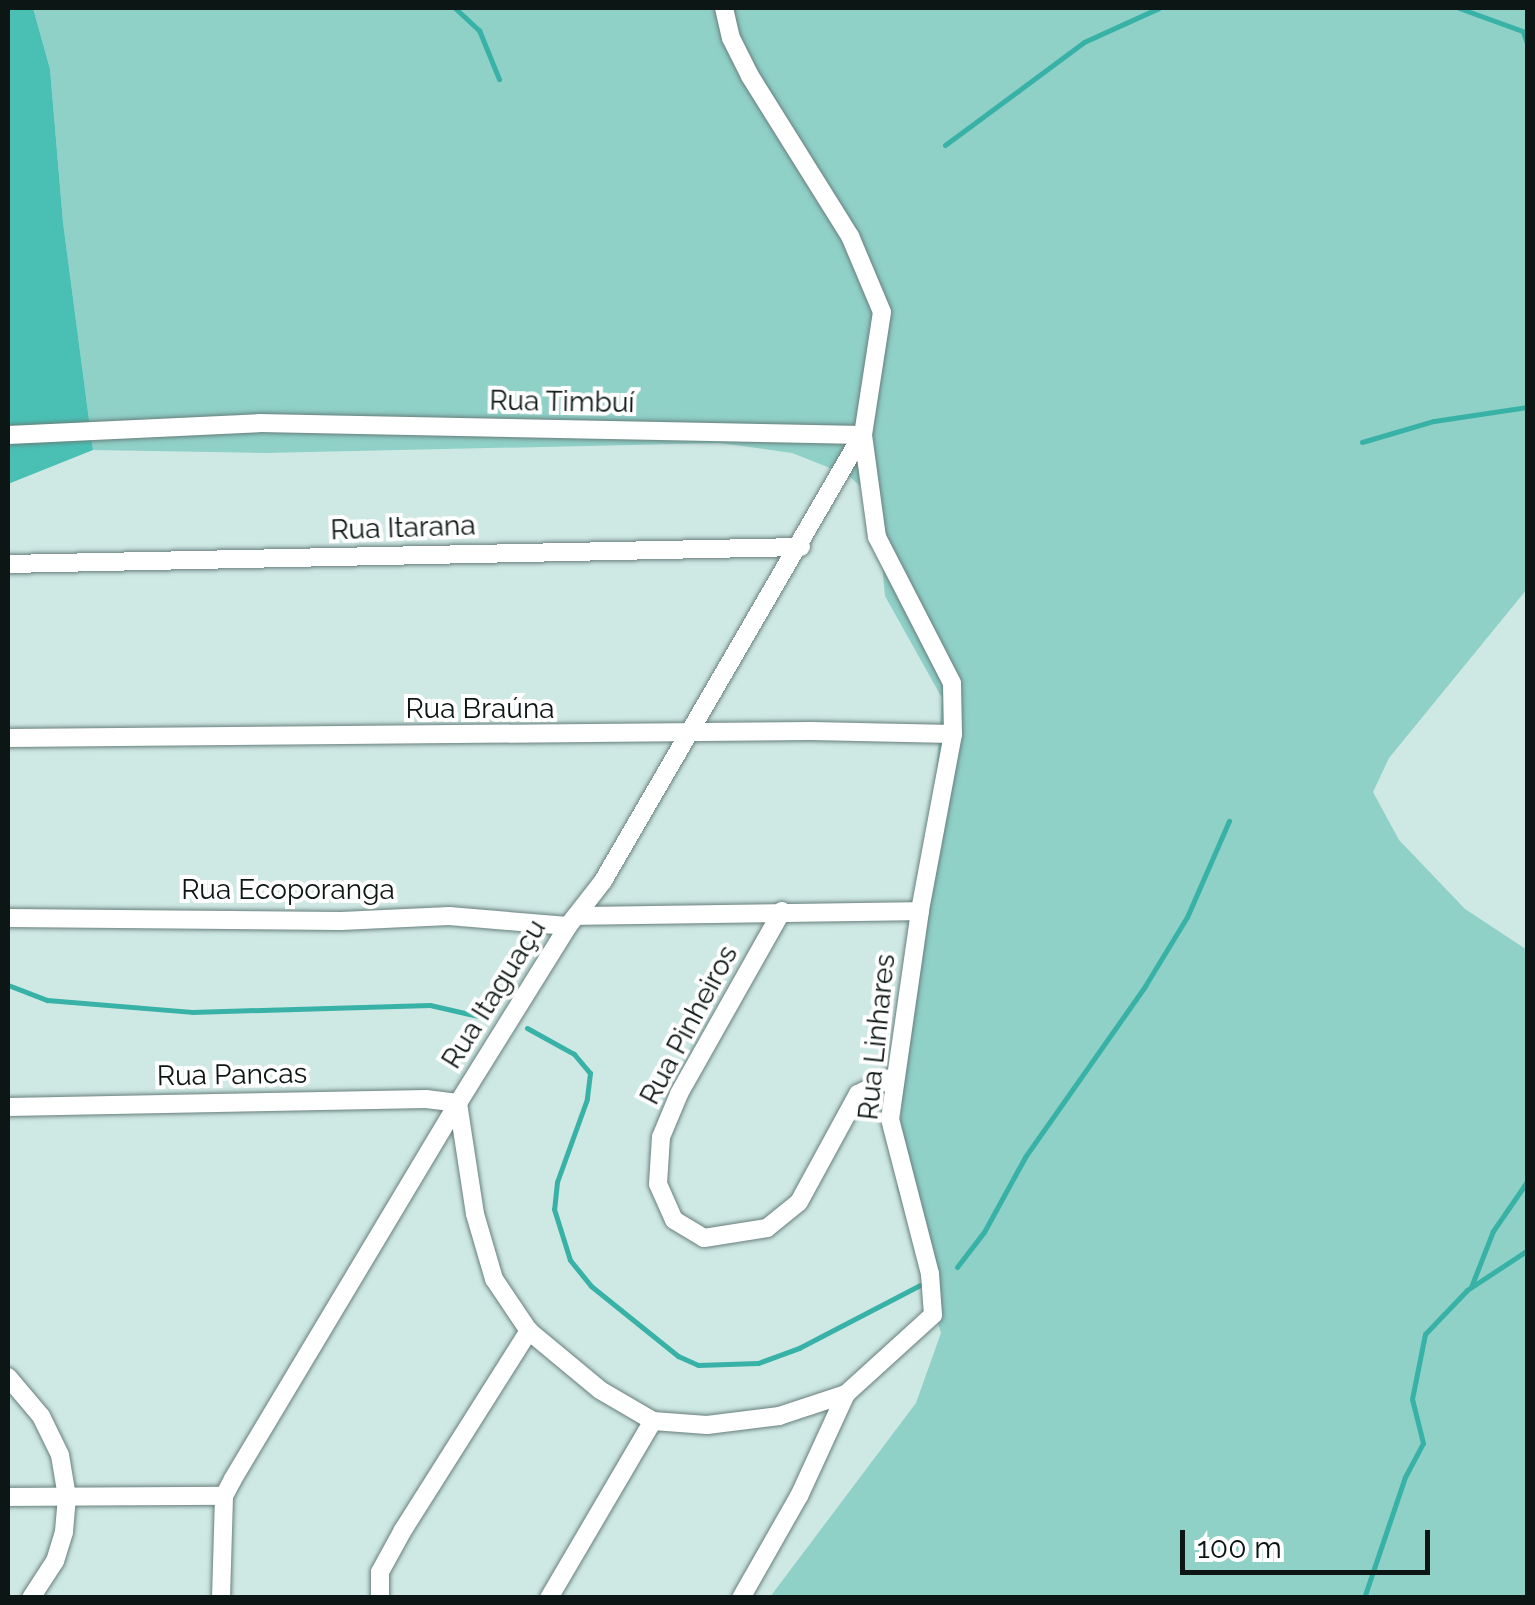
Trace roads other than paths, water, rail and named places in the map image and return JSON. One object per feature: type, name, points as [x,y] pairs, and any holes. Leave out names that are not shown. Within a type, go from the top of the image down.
[{"type":"street","points":[[724,8],[731,38],[750,76],[850,236],[882,312],[862,435]]},
{"type":"street","name":"Rua Timbuí","points":[[8,435],[260,424],[862,435]]},
{"type":"street","name":"Rua Itaguaçu","points":[[221,1598],[224,1496],[458,1103],[572,921],[602,881],[801,547],[862,435]]},
{"type":"street","name":"Rua Linhares","points":[[741,1598],[799,1496],[846,1394],[933,1315],[930,1274],[890,1119],[920,911],[953,734],[952,682],[877,537],[862,435]]},
{"type":"street","name":"Rua Itarana","points":[[8,564],[801,547]]},
{"type":"street","name":"Rua Braúna","points":[[8,738],[812,731],[953,734]]},
{"type":"street","name":"Rua Ecoporanga","points":[[8,918],[341,920],[448,916],[572,921],[782,910],[920,911]]},
{"type":"street","name":"Rua Pinheiros","points":[[782,910],[679,1094],[662,1137],[658,1184],[674,1220],[704,1238],[767,1228],[800,1202],[858,1094],[895,1076]]},
{"type":"street","name":"Rua Pancas","points":[[8,1107],[426,1099],[458,1103]]},
{"type":"street","points":[[458,1103],[484,1256],[529,1332],[600,1390],[653,1422],[746,1423],[846,1394]]},
{"type":"street","points":[[380,1598],[380,1572],[529,1332]]},
{"type":"street","points":[[8,1377],[41,1416],[60,1455],[67,1497],[64,1532],[55,1561],[31,1598]]},
{"type":"street","points":[[549,1598],[653,1422]]},
{"type":"street","points":[[8,1497],[224,1496]]},
{"type":"waterway","points":[[455,8],[479,30],[499,79]]},
{"type":"waterway","points":[[945,145],[1084,42],[1159,8]]},
{"type":"waterway","points":[[1459,8],[1528,33]]},
{"type":"waterway","points":[[1523,32],[1528,46]]},
{"type":"waterway","points":[[1362,442],[1434,421],[1528,407]]},
{"type":"waterway","points":[[957,1267],[984,1232],[1025,1157],[1145,986],[1187,917],[1229,821]]},
{"type":"waterway","points":[[8,985],[47,1000],[192,1012],[430,1005],[482,1017]]},
{"type":"waterway","points":[[527,1028],[574,1054],[590,1073],[587,1099],[557,1182],[554,1209],[570,1260],[591,1286],[678,1356],[698,1365],[758,1363],[799,1348],[920,1285]]},
{"type":"waterway","points":[[1471,1287],[1493,1231],[1528,1180]]},
{"type":"waterway","points":[[1364,1598],[1405,1477],[1423,1443],[1412,1399],[1425,1334],[1467,1290],[1528,1250]]}]
